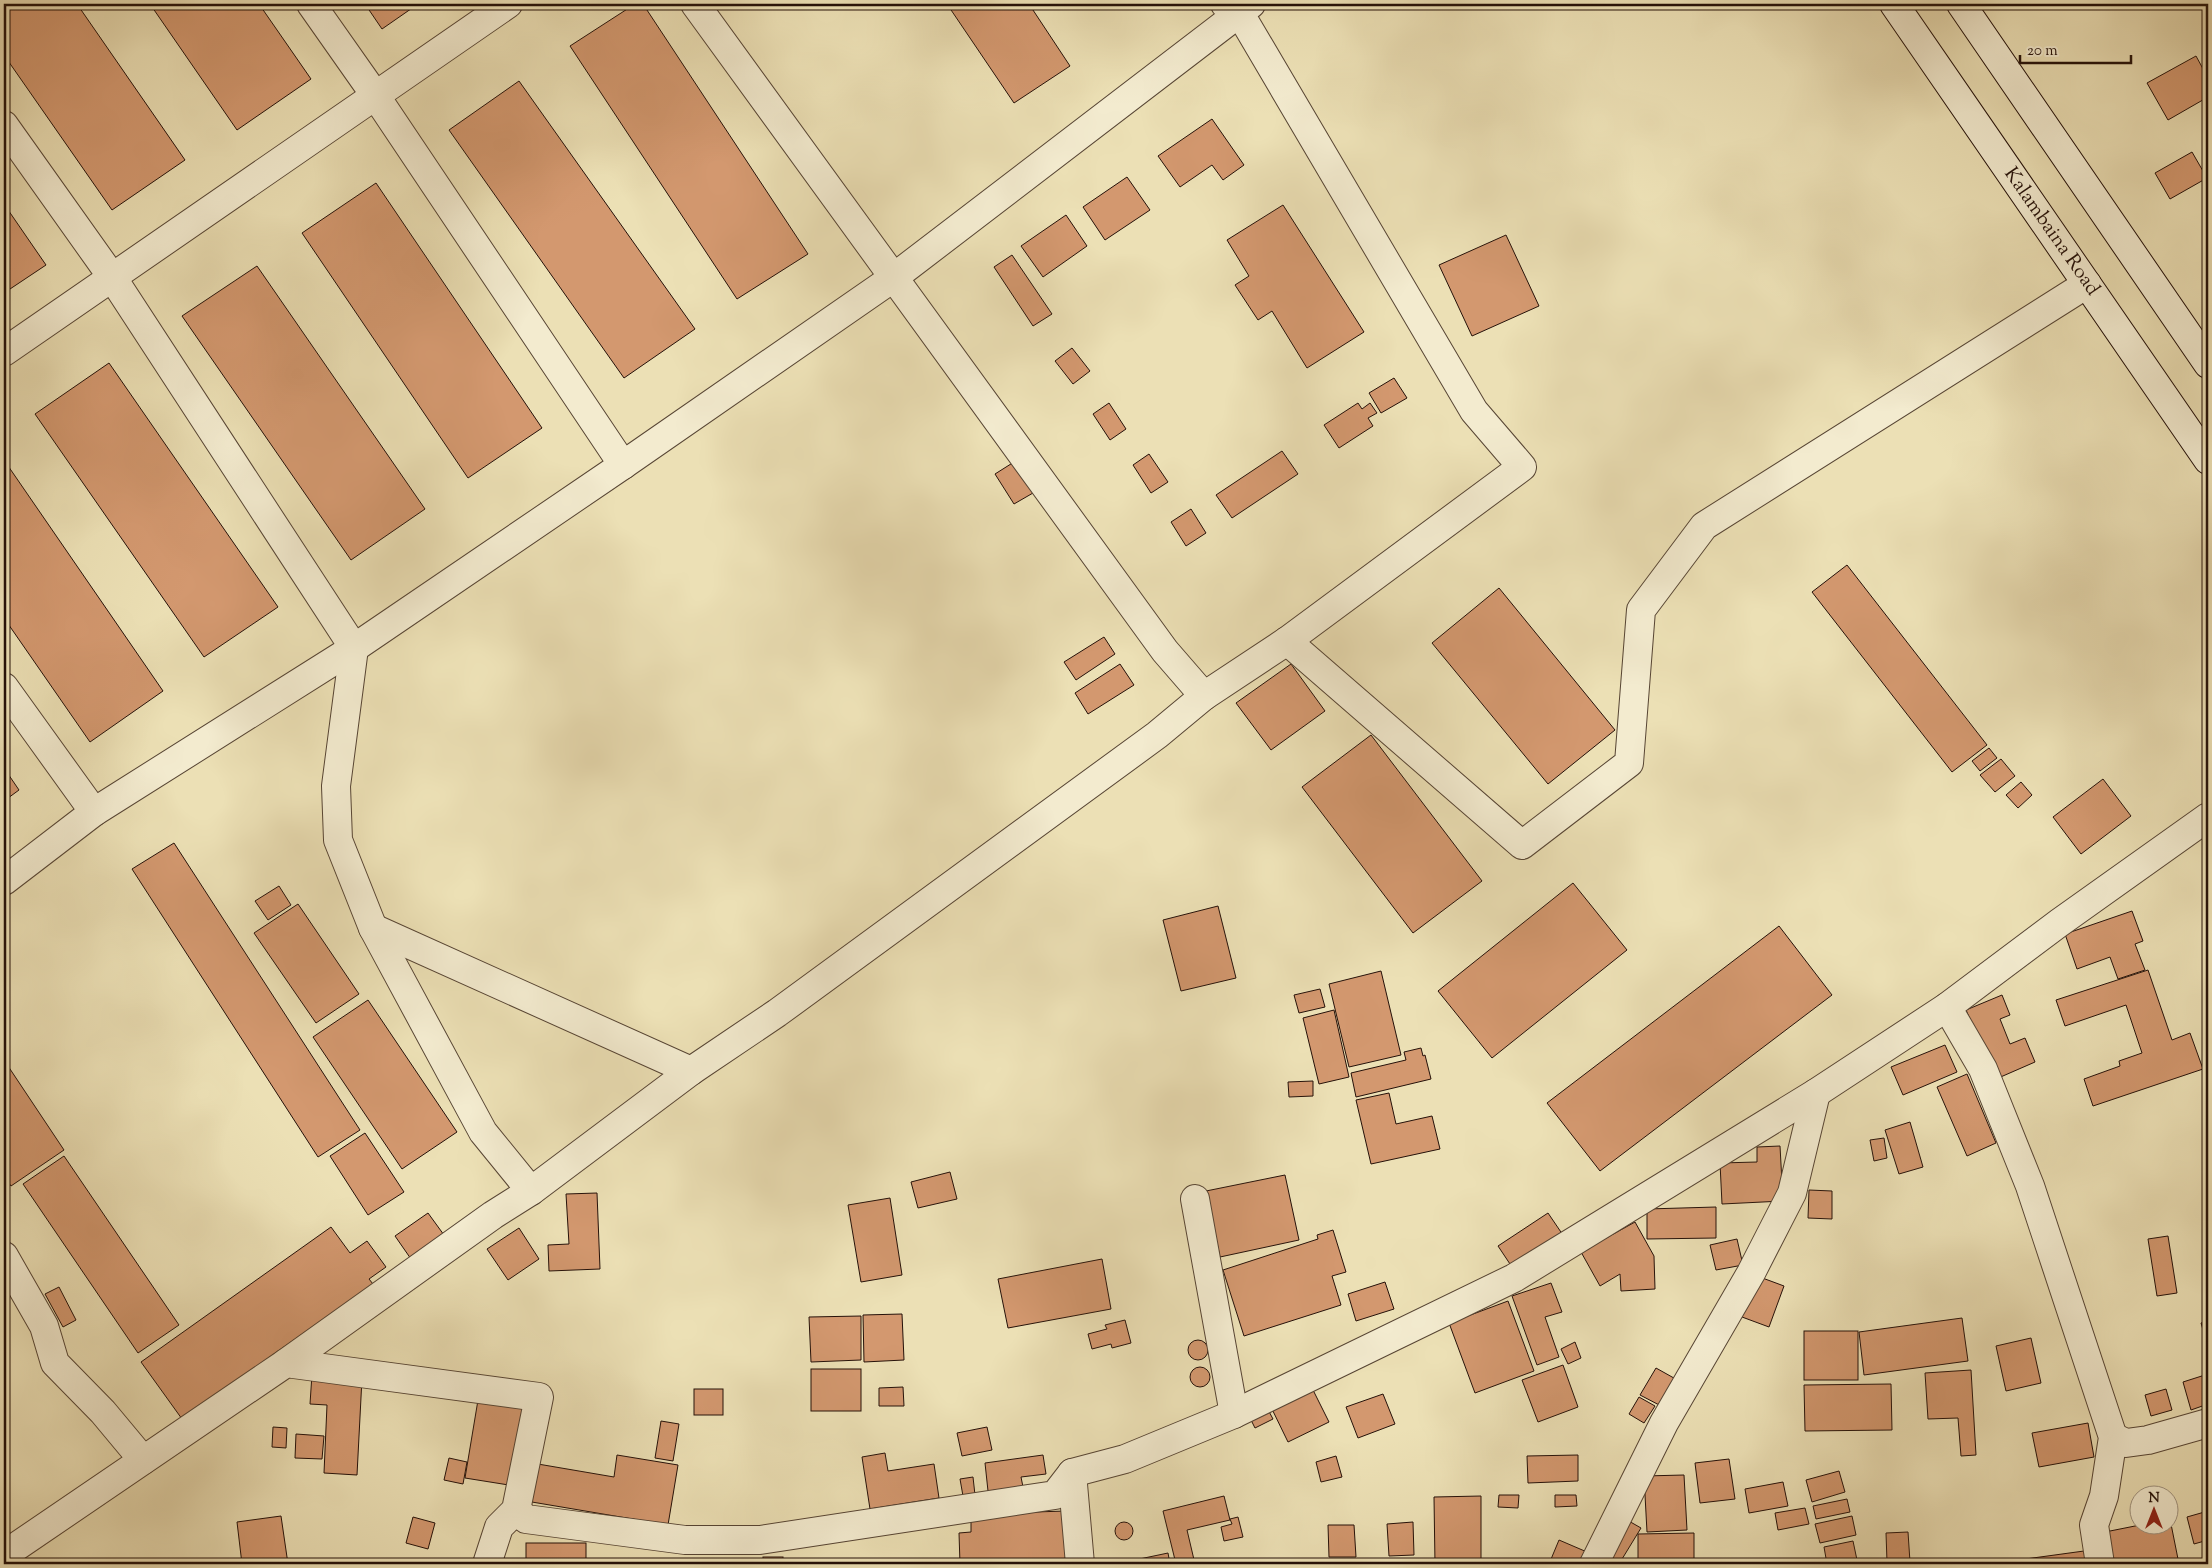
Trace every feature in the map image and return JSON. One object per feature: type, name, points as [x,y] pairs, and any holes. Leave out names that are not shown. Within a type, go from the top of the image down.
[{"type":"street","points":[[311,4],[375,94],[623,465]]},
{"type":"street","points":[[4,352],[375,94],[508,4]]},
{"type":"street","name":"Kalambaina Road","points":[[1894,4],[2208,460]]},
{"type":"street","points":[[1961,4],[2208,364]]},
{"type":"street","points":[[705,6],[893,278],[1165,651],[1204,696]]},
{"type":"street","points":[[4,881],[94,812],[354,648],[893,278],[1238,6],[1474,411],[1522,467],[1287,641],[1204,696],[1157,735],[777,1013],[691,1071],[531,1191],[493,1215],[286,1363],[4,1555]]},
{"type":"street","points":[[4,124],[112,277],[354,648],[336,786],[338,840],[372,928],[483,1132],[531,1191]]},
{"type":"street","points":[[1287,641],[1522,845],[1629,763],[1641,610],[1704,526],[2087,284]]},
{"type":"street","points":[[4,687],[94,812]]},
{"type":"street","points":[[516,1510],[526,1519],[685,1540],[760,1540],[1055,1495],[1072,1473],[1125,1460],[1234,1414],[1514,1278],[1816,1093],[1947,1006],[2059,923],[2208,817]]},
{"type":"street","points":[[372,928],[691,1071]]},
{"type":"street","points":[[1947,1006],[1983,1069],[2024,1170],[2112,1437],[2104,1496],[2094,1525],[2100,1564]]},
{"type":"street","points":[[1594,1564],[1664,1423],[1751,1273],[1792,1193],[1816,1093]]},
{"type":"street","points":[[1195,1199],[1234,1414]]},
{"type":"street","points":[[4,1256],[44,1326],[55,1363],[103,1412],[143,1460]]},
{"type":"street","points":[[286,1363],[539,1397],[516,1510],[499,1527],[487,1564]]},
{"type":"street","points":[[2112,1437],[2126,1444],[2148,1440],[2208,1423]]},
{"type":"street","points":[[1072,1473],[1080,1564]]},
{"type":"building","points":[[4,4],[77,4],[185,160],[112,210],[4,55]]},
{"type":"building","points":[[150,4],[259,4],[311,79],[237,130]]},
{"type":"building","points":[[365,4],[418,4],[382,29]]},
{"type":"building","points":[[635,4],[643,4],[808,254],[737,299],[570,46]]},
{"type":"building","points":[[947,4],[1029,4],[1070,66],[1014,103]]},
{"type":"building","points":[[2196,56],[2208,78],[2208,97],[2168,120],[2147,83]]},
{"type":"building","points":[[519,81],[695,329],[624,378],[449,130]]},
{"type":"building","points":[[1212,119],[1244,165],[1223,180],[1212,165],[1180,187],[1158,156]]},
{"type":"building","points":[[2192,152],[2207,178],[2170,199],[2155,173]]},
{"type":"building","points":[[1127,177],[1150,210],[1105,240],[1083,207]]},
{"type":"building","points":[[376,183],[542,428],[468,478],[302,233]]},
{"type":"building","points":[[4,204],[46,265],[4,293]]},
{"type":"building","points":[[1283,205],[1364,332],[1307,368],[1272,311],[1258,320],[1235,285],[1249,276],[1227,240]]},
{"type":"building","points":[[1066,215],[1087,246],[1043,277],[1021,246]]},
{"type":"building","points":[[1506,235],[1539,306],[1472,336],[1439,265]]},
{"type":"building","points":[[1012,255],[1052,314],[1033,326],[994,267]]},
{"type":"building","points":[[257,266],[425,509],[351,560],[182,316]]},
{"type":"building","points":[[1072,348],[1090,371],[1073,384],[1055,361]]},
{"type":"building","points":[[109,363],[278,607],[204,657],[35,414]]},
{"type":"building","points":[[1394,378],[1407,398],[1381,413],[1369,393]]},
{"type":"building","points":[[1109,403],[1126,429],[1110,440],[1093,414]]},
{"type":"building","points":[[1358,403],[1362,409],[1370,403],[1377,413],[1368,418],[1373,426],[1339,448],[1324,425]]},
{"type":"building","points":[[1282,451],[1298,474],[1232,518],[1216,495]]},
{"type":"building","points":[[1149,454],[1168,482],[1151,493],[1133,465]]},
{"type":"building","points":[[4,460],[163,691],[90,742],[4,618]]},
{"type":"building","points":[[1014,462],[1033,493],[1014,504],[995,474]]},
{"type":"building","points":[[1191,509],[1206,533],[1186,546],[1171,522]]},
{"type":"building","points":[[1847,565],[1987,745],[1952,772],[1812,592]]},
{"type":"building","points":[[1499,588],[1615,730],[1548,784],[1432,643]]},
{"type":"building","points":[[1104,637],[1115,654],[1076,680],[1064,662]]},
{"type":"building","points":[[1120,664],[1134,685],[1088,714],[1075,693]]},
{"type":"building","points":[[1291,664],[1325,711],[1271,750],[1236,703]]},
{"type":"building","points":[[1371,735],[1482,881],[1413,933],[1302,787]]},
{"type":"building","points":[[1989,748],[1997,758],[1980,771],[1972,761]]},
{"type":"building","points":[[2001,759],[2015,776],[1995,792],[1980,775]]},
{"type":"building","points":[[4,768],[19,790],[4,801]]},
{"type":"building","points":[[2103,779],[2131,816],[2081,854],[2053,817]]},
{"type":"building","points":[[2021,782],[2032,795],[2018,808],[2006,795]]},
{"type":"building","points":[[174,843],[360,1130],[318,1157],[132,869]]},
{"type":"building","points":[[1573,883],[1627,950],[1492,1058],[1438,991]]},
{"type":"building","points":[[279,886],[291,905],[268,920],[255,901]]},
{"type":"building","points":[[298,904],[359,994],[316,1023],[254,933]]},
{"type":"building","points":[[1218,906],[1236,978],[1181,991],[1163,920]]},
{"type":"building","points":[[2132,911],[2143,941],[2135,944],[2145,970],[2118,979],[2110,957],[2077,969],[2065,934]]},
{"type":"building","points":[[1779,926],[1832,995],[1600,1171],[1547,1103]]},
{"type":"building","points":[[2148,970],[2172,1040],[2190,1033],[2203,1069],[2093,1106],[2084,1079],[2120,1066],[2119,1061],[2142,1053],[2126,1005],[2065,1026],[2056,1000]]},
{"type":"building","points":[[1381,971],[1401,1055],[1349,1067],[1329,984]]},
{"type":"building","points":[[1320,989],[1325,1007],[1299,1013],[1294,995]]},
{"type":"building","points":[[2002,995],[2010,1015],[2000,1019],[2010,1044],[2025,1038],[2035,1062],[1996,1079],[1966,1010]]},
{"type":"building","points":[[368,1000],[457,1132],[402,1169],[313,1037]]},
{"type":"building","points":[[1334,1010],[1349,1077],[1319,1084],[1303,1018]]},
{"type":"building","points":[[2208,1038],[2208,1056],[2205,1039]]},
{"type":"building","points":[[1945,1045],[1957,1072],[1903,1095],[1891,1067]]},
{"type":"building","points":[[1421,1048],[1423,1056],[1425,1055],[1431,1079],[1356,1097],[1351,1073],[1406,1060],[1404,1052]]},
{"type":"building","points":[[4,1060],[64,1150],[11,1186],[4,1176]]},
{"type":"building","points":[[1967,1074],[1996,1143],[1967,1156],[1937,1087]]},
{"type":"building","points":[[1313,1081],[1313,1096],[1289,1097],[1288,1082]]},
{"type":"building","points":[[2208,1084],[2208,1117],[2203,1085]]},
{"type":"building","points":[[1389,1093],[1396,1124],[1432,1116],[1440,1149],[1371,1164],[1356,1100]]},
{"type":"building","points":[[1910,1122],[1923,1167],[1899,1174],[1885,1130]]},
{"type":"building","points":[[365,1133],[404,1192],[368,1215],[330,1156]]},
{"type":"building","points":[[1884,1138],[1887,1158],[1874,1161],[1870,1140]]},
{"type":"building","points":[[1780,1146],[1783,1201],[1722,1204],[1720,1163],[1757,1162],[1757,1147]]},
{"type":"building","points":[[64,1156],[179,1325],[138,1353],[23,1184]]},
{"type":"building","points":[[950,1172],[957,1199],[918,1208],[911,1182]]},
{"type":"building","points":[[1285,1175],[1299,1240],[1220,1257],[1206,1191]]},
{"type":"building","points":[[1809,1190],[1832,1191],[1832,1219],[1808,1218]]},
{"type":"building","points":[[597,1193],[600,1269],[549,1271],[548,1245],[569,1244],[566,1194]]},
{"type":"building","points":[[890,1198],[902,1275],[861,1282],[848,1205]]},
{"type":"building","points":[[1716,1207],[1716,1238],[1647,1239],[1647,1209]]},
{"type":"building","points":[[428,1213],[444,1235],[411,1259],[395,1236]]},
{"type":"building","points":[[1548,1213],[1565,1238],[1514,1270],[1498,1246]]},
{"type":"building","points":[[1635,1222],[1654,1256],[1655,1289],[1621,1291],[1620,1274],[1600,1286],[1581,1252]]},
{"type":"building","points":[[331,1227],[350,1253],[367,1241],[386,1267],[369,1279],[373,1284],[182,1419],[141,1362]]},
{"type":"building","points":[[519,1228],[539,1259],[508,1280],[487,1249]]},
{"type":"building","points":[[1333,1230],[1346,1272],[1332,1276],[1341,1305],[1244,1336],[1223,1270],[1318,1239],[1317,1235]]},
{"type":"building","points":[[2168,1236],[2177,1293],[2157,1296],[2148,1239]]},
{"type":"building","points":[[1737,1239],[1743,1265],[1716,1270],[1710,1245]]},
{"type":"building","points":[[1102,1259],[1111,1309],[1008,1328],[998,1279]]},
{"type":"building","points":[[1757,1276],[1784,1286],[1769,1327],[1742,1317]]},
{"type":"building","points":[[1385,1282],[1394,1309],[1356,1321],[1348,1294]]},
{"type":"building","points":[[1551,1283],[1562,1312],[1545,1317],[1559,1357],[1537,1365],[1512,1296]]},
{"type":"building","points":[[59,1287],[76,1320],[63,1327],[45,1294]]},
{"type":"building","points":[[1508,1301],[1534,1371],[1475,1393],[1449,1323]]},
{"type":"building","points":[[902,1314],[904,1360],[864,1362],[863,1315]]},
{"type":"building","points":[[861,1316],[861,1360],[811,1362],[809,1317]]},
{"type":"building","points":[[1962,1318],[1968,1361],[1864,1375],[1859,1332]]},
{"type":"building","points":[[1125,1320],[1131,1343],[1112,1348],[1111,1344],[1092,1349],[1088,1334],[1107,1329],[1105,1325]]},
{"type":"building","points":[[2208,1321],[2208,1347],[2201,1323]]},
{"type":"building","points":[[1804,1331],[1858,1331],[1858,1380],[1804,1380]]},
{"type":"building","points":[[2031,1338],[2041,1383],[2006,1391],[1996,1346]]},
{"type":"building","points":[[1198,1340],[1205,1343],[1208,1350],[1205,1357],[1198,1360],[1191,1357],[1188,1350],[1191,1343]]},
{"type":"building","points":[[1575,1342],[1581,1358],[1568,1364],[1561,1349]]},
{"type":"building","points":[[1563,1365],[1578,1407],[1538,1422],[1522,1380]]},
{"type":"building","points":[[1200,1367],[1207,1370],[1210,1377],[1207,1384],[1200,1387],[1193,1384],[1190,1377],[1193,1370]]},
{"type":"building","points":[[1656,1368],[1681,1382],[1665,1408],[1640,1395]]},
{"type":"building","points":[[811,1369],[861,1369],[861,1411],[811,1411]]},
{"type":"building","points":[[1971,1370],[1976,1455],[1961,1456],[1958,1418],[1928,1419],[1925,1373]]},
{"type":"building","points":[[312,1374],[362,1378],[357,1475],[324,1473],[327,1405],[310,1404]]},
{"type":"building","points":[[2208,1374],[2208,1404],[2191,1410],[2183,1382]]},
{"type":"building","points":[[1891,1384],[1892,1430],[1805,1431],[1804,1385]]},
{"type":"building","points":[[1311,1386],[1329,1422],[1288,1442],[1270,1405]]},
{"type":"building","points":[[903,1387],[904,1406],[879,1406],[879,1388]]},
{"type":"building","points":[[694,1389],[723,1389],[723,1415],[694,1415]]},
{"type":"building","points":[[2166,1389],[2172,1410],[2151,1416],[2145,1395]]},
{"type":"building","points":[[479,1394],[528,1402],[515,1486],[465,1478]]},
{"type":"building","points":[[1383,1394],[1395,1424],[1358,1438],[1346,1407]]},
{"type":"building","points":[[1639,1397],[1655,1406],[1644,1423],[1629,1414]]},
{"type":"building","points":[[1266,1406],[1273,1419],[1255,1428],[1249,1416]]},
{"type":"building","points":[[661,1421],[679,1424],[673,1461],[655,1458]]},
{"type":"building","points":[[2088,1423],[2094,1457],[2039,1467],[2032,1433]]},
{"type":"building","points":[[273,1427],[287,1428],[286,1448],[272,1447]]},
{"type":"building","points":[[987,1427],[992,1450],[962,1456],[957,1433]]},
{"type":"building","points":[[296,1434],[324,1436],[322,1459],[295,1458]]},
{"type":"building","points":[[885,1453],[888,1471],[934,1464],[939,1498],[870,1509],[862,1457]]},
{"type":"building","points":[[617,1455],[678,1465],[668,1525],[526,1501],[532,1463],[614,1477]]},
{"type":"building","points":[[1043,1455],[1046,1474],[1021,1477],[1023,1487],[988,1491],[985,1463]]},
{"type":"building","points":[[1578,1455],[1578,1481],[1528,1483],[1527,1456]]},
{"type":"building","points":[[1336,1456],[1342,1477],[1321,1482],[1316,1462]]},
{"type":"building","points":[[449,1458],[467,1462],[463,1484],[444,1480]]},
{"type":"building","points":[[1729,1459],[1735,1499],[1700,1503],[1695,1463]]},
{"type":"building","points":[[1839,1471],[1845,1492],[1812,1502],[1806,1480]]},
{"type":"building","points":[[1684,1475],[1687,1530],[1647,1532],[1644,1476]]},
{"type":"building","points":[[973,1477],[975,1495],[963,1496],[960,1479]]},
{"type":"building","points":[[1783,1482],[1788,1506],[1749,1513],[1745,1489]]},
{"type":"building","points":[[1499,1495],[1519,1495],[1518,1508],[1498,1507]]},
{"type":"building","points":[[1555,1495],[1576,1495],[1577,1506],[1555,1507]]},
{"type":"building","points":[[1224,1496],[1230,1520],[1187,1530],[1195,1564],[1176,1564],[1163,1511]]},
{"type":"building","points":[[1481,1496],[1481,1564],[1435,1564],[1434,1497]]},
{"type":"building","points":[[1847,1499],[1850,1512],[1816,1519],[1813,1506]]},
{"type":"building","points":[[1805,1508],[1809,1524],[1778,1530],[1775,1513]]},
{"type":"building","points":[[1066,1511],[1068,1564],[960,1564],[959,1533],[971,1532],[971,1514]]},
{"type":"building","points":[[2208,1511],[2208,1540],[2194,1544],[2187,1517]]},
{"type":"building","points":[[281,1516],[288,1564],[242,1564],[237,1522]]},
{"type":"building","points":[[1852,1516],[1856,1535],[1820,1543],[1815,1524]]},
{"type":"building","points":[[413,1517],[435,1523],[428,1549],[406,1543]]},
{"type":"building","points":[[1238,1517],[1243,1537],[1224,1541],[1221,1527],[1232,1524],[1230,1519]]},
{"type":"building","points":[[1627,1520],[1641,1528],[1619,1564],[1613,1564],[1603,1559]]},
{"type":"building","points":[[1124,1522],[1130,1525],[1133,1531],[1130,1537],[1124,1540],[1118,1537],[1115,1531],[1118,1525]]},
{"type":"building","points":[[1413,1522],[1414,1555],[1389,1556],[1387,1524]]},
{"type":"building","points":[[1328,1525],[1354,1525],[1356,1557],[1329,1557]]},
{"type":"building","points":[[2130,1527],[2130,1536],[2173,1536],[2179,1564],[2111,1564],[2105,1532]]},
{"type":"building","points":[[1908,1532],[1910,1562],[1887,1562],[1886,1533]]},
{"type":"building","points":[[1694,1533],[1694,1564],[1638,1564],[1638,1534]]},
{"type":"building","points":[[1559,1540],[1587,1552],[1582,1564],[1549,1564]]},
{"type":"building","points":[[1853,1541],[1857,1560],[1827,1564],[1824,1547]]},
{"type":"building","points":[[526,1543],[586,1543],[586,1564],[526,1564]]},
{"type":"building","points":[[2084,1551],[2086,1564],[1989,1564]]},
{"type":"building","points":[[1168,1553],[1170,1564],[1130,1564],[1130,1561]]},
{"type":"building","points":[[763,1557],[783,1557],[783,1564],[763,1564]]},
{"type":"building","points":[[1247,1559],[1247,1564],[1222,1564],[1221,1561]]}]
